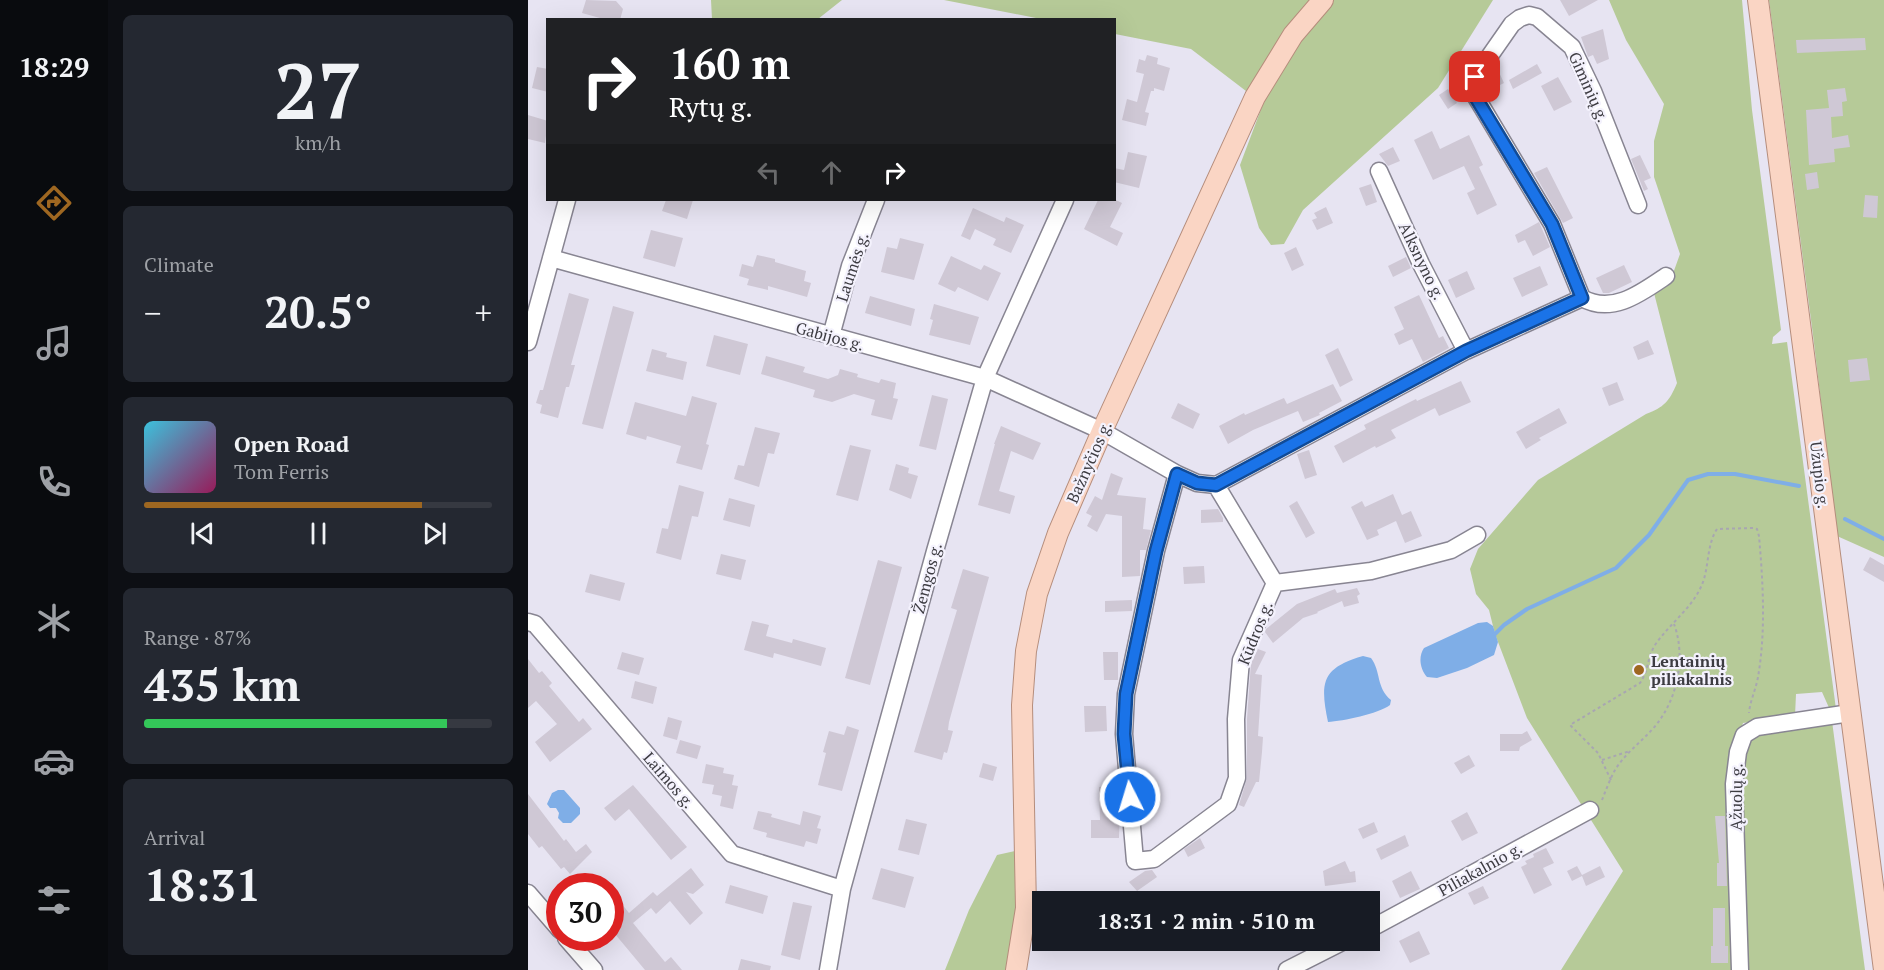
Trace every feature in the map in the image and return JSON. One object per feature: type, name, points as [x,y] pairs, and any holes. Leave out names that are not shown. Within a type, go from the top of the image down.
[{"type":"main road","name":"Bažnyčios g.","points":[[1016,970],[1026,908],[1022,705],[1026,651],[1036,594],[1058,533],[1102,431],[1255,97],[1293,35],[1323,0]]},
{"type":"main road","name":"Užupio g.","points":[[1758,0],[1883,957]]},
{"type":"street","name":"Giminių g.","points":[[1582,298],[1552,224],[1476,98],[1473,86],[1475,77],[1481,68],[1512,24],[1520,18],[1529,15],[1537,17],[1572,47],[1593,91],[1638,205]]},
{"type":"street","name":"Alksnyno g.","points":[[1379,171],[1421,264],[1466,351]]},
{"type":"street","points":[[528,342],[567,201]]},
{"type":"street","name":"Laumės g.","points":[[831,336],[850,266],[876,201]]},
{"type":"street","name":"Žemgos g.","points":[[828,970],[842,889],[985,378],[1065,201]]},
{"type":"street","name":"Gabijos g.","points":[[551,258],[985,378],[1102,431],[1177,474],[1197,483],[1216,485]]},
{"type":"street","points":[[1275,583],[1216,485],[1466,351],[1582,298],[1597,305],[1607,306],[1637,294],[1666,276]]},
{"type":"street","name":"Kūdros g.","points":[[1177,474],[1156,551],[1126,694],[1124,734],[1135,861],[1154,859],[1228,804],[1237,778],[1236,719],[1240,660],[1275,583],[1371,571],[1451,550],[1477,535]]},
{"type":"street","name":"Laimos g.","points":[[528,622],[535,624],[732,854],[842,889]]},
{"type":"street","points":[[1751,729],[1850,713]]},
{"type":"street","name":"Ąžuolų g.","points":[[1740,970],[1734,784],[1738,752],[1744,735],[1751,729]]},
{"type":"street","name":"Piliakalnio g.","points":[[1380,924],[1590,810]]},
{"type":"street","points":[[528,893],[546,914]]},
{"type":"street","points":[[577,951],[594,970]]},
{"type":"street","points":[[1287,970],[1324,951]]},
{"type":"path","points":[[1611,780],[1602,760],[1588,742],[1569,725],[1640,683],[1647,673],[1649,656],[1656,644],[1674,624],[1702,585],[1717,529],[1757,529],[1763,603],[1758,677],[1750,709],[1751,729]]},
{"type":"path","points":[[1590,810],[1600,803],[1615,771],[1630,751],[1656,725],[1671,702],[1679,665],[1680,640],[1674,624]]},
{"type":"path","points":[[1602,760],[1630,751]]},
{"type":"green space","points":[[711,0],[842,0],[819,18],[712,18]]},
{"type":"green space","points":[[944,0],[1493,0],[1438,88],[1303,210],[1284,244],[1271,245],[1259,228],[1240,165],[1263,104],[1191,49],[1116,34],[1116,18],[1036,18]]},
{"type":"green space","points":[[1609,0],[1742,0],[1752,110],[1781,330],[1773,337],[1772,344],[1787,342],[1836,709],[1830,710],[1822,692],[1796,694],[1795,716],[1743,723],[1735,748],[1736,970],[1561,970],[1623,871],[1527,718],[1495,634],[1489,610],[1476,594],[1470,569],[1478,549],[1538,480],[1662,406],[1677,383],[1654,293],[1671,279],[1680,254],[1654,177],[1654,141],[1664,104],[1626,40]]},
{"type":"green space","points":[[1769,0],[1884,0],[1884,557],[1837,536]]},
{"type":"green space","points":[[1832,721],[1865,970],[1743,970],[1737,792],[1743,749],[1752,737],[1763,732]]},
{"type":"green space","points":[[1015,851],[1018,905],[1007,970],[945,970],[969,910],[997,855]]},
{"type":"water","points":[[1487,622],[1493,626],[1498,642],[1494,655],[1467,668],[1437,678],[1427,677],[1421,663],[1424,648],[1478,623]]},
{"type":"water","points":[[1363,656],[1371,658],[1374,663],[1383,690],[1391,700],[1390,705],[1351,719],[1328,722],[1324,697],[1327,679],[1331,672],[1339,666]]},
{"type":"water","points":[[564,790],[580,808],[580,814],[571,823],[563,823],[558,818],[559,813],[556,808],[550,808],[547,804],[552,793]]},
{"type":"building","points":[[586,0],[616,1],[623,9],[621,18],[600,18],[582,13]]},
{"type":"building","points":[[1560,0],[1598,0],[1569,16]]},
{"type":"building","points":[[1603,29],[1609,59],[1597,64],[1593,55],[1588,57],[1581,37]]},
{"type":"building","points":[[1865,38],[1866,50],[1797,53],[1796,40]]},
{"type":"building","points":[[1147,55],[1158,58],[1157,64],[1170,68],[1164,91],[1154,88],[1154,91],[1151,91],[1145,112],[1149,113],[1146,126],[1122,120],[1127,99],[1137,102],[1144,74],[1136,72],[1139,59],[1145,61]]},
{"type":"building","points":[[1537,64],[1542,73],[1513,89],[1509,80]]},
{"type":"building","points":[[1496,66],[1504,83],[1492,89],[1487,78]]},
{"type":"building","points":[[537,67],[546,69],[546,92],[532,88]]},
{"type":"building","points":[[1558,77],[1572,102],[1554,111],[1541,86]]},
{"type":"building","points":[[1845,88],[1847,101],[1842,102],[1843,116],[1831,117],[1832,138],[1848,135],[1850,147],[1834,149],[1835,162],[1809,165],[1806,110],[1829,108],[1827,90]]},
{"type":"building","points":[[1448,89],[1457,103],[1448,109],[1439,95]]},
{"type":"building","points":[[528,115],[546,120],[545,143],[528,139]]},
{"type":"building","points":[[1432,131],[1440,149],[1469,135],[1483,165],[1479,167],[1497,205],[1477,215],[1467,193],[1475,189],[1464,166],[1433,180],[1414,140]]},
{"type":"building","points":[[1393,147],[1400,161],[1388,166],[1379,154]]},
{"type":"building","points":[[1128,152],[1147,156],[1139,188],[1116,182],[1116,168],[1124,170]]},
{"type":"building","points":[[1640,155],[1651,178],[1644,181],[1648,189],[1644,191],[1631,159]]},
{"type":"building","points":[[1547,167],[1573,218],[1563,223],[1534,173]]},
{"type":"building","points":[[1817,172],[1819,188],[1807,190],[1805,174]]},
{"type":"building","points":[[1371,184],[1377,202],[1366,206],[1359,188]]},
{"type":"building","points":[[1865,195],[1878,196],[1877,218],[1863,217]]},
{"type":"building","points":[[1116,200],[1122,203],[1110,227],[1123,233],[1117,246],[1084,229],[1098,201]]},
{"type":"building","points":[[666,201],[693,201],[687,219],[662,211]]},
{"type":"building","points":[[1326,207],[1333,223],[1317,230],[1312,220],[1317,218],[1314,213]]},
{"type":"building","points":[[973,208],[1004,222],[1006,217],[1024,225],[1011,253],[993,245],[996,239],[975,229],[970,240],[961,236]]},
{"type":"building","points":[[1539,222],[1550,247],[1533,256],[1525,240],[1518,243],[1515,235]]},
{"type":"building","points":[[651,230],[683,238],[675,267],[643,258]]},
{"type":"building","points":[[900,238],[924,244],[914,280],[881,272],[887,247],[897,249]]},
{"type":"building","points":[[1296,247],[1304,265],[1292,271],[1284,253]]},
{"type":"building","points":[[757,255],[806,271],[804,281],[811,283],[807,297],[768,286],[768,290],[747,285],[749,279],[739,276],[742,264],[753,267]]},
{"type":"building","points":[[951,256],[981,270],[984,265],[1001,273],[988,301],[958,287],[955,292],[938,284]]},
{"type":"building","points":[[1406,257],[1411,268],[1393,277],[1388,266]]},
{"type":"building","points":[[1624,265],[1632,282],[1609,293],[1603,293],[1596,278]]},
{"type":"building","points":[[1540,266],[1548,285],[1522,297],[1513,278]]},
{"type":"building","points":[[1467,271],[1475,289],[1456,298],[1448,280]]},
{"type":"building","points":[[569,293],[589,299],[571,365],[575,365],[569,387],[566,387],[558,418],[540,413],[542,405],[536,403],[540,390],[543,390]]},
{"type":"building","points":[[1419,295],[1439,338],[1443,336],[1449,348],[1423,362],[1412,339],[1399,345],[1394,334],[1404,329],[1394,307]]},
{"type":"building","points":[[870,296],[915,309],[911,326],[865,313]]},
{"type":"building","points":[[934,304],[979,317],[970,345],[929,335]]},
{"type":"building","points":[[613,306],[634,312],[603,429],[582,424]]},
{"type":"building","points":[[714,335],[748,344],[740,375],[706,366]]},
{"type":"building","points":[[1648,340],[1654,354],[1638,360],[1633,347]]},
{"type":"building","points":[[1338,348],[1353,380],[1340,387],[1325,355]]},
{"type":"building","points":[[652,349],[667,353],[666,357],[687,362],[683,380],[646,371]]},
{"type":"building","points":[[766,356],[805,367],[803,372],[828,379],[838,375],[840,369],[879,383],[881,379],[896,383],[893,398],[898,399],[892,420],[871,415],[875,400],[854,394],[832,402],[813,397],[815,390],[761,374]]},
{"type":"building","points":[[1867,358],[1870,380],[1850,382],[1848,360]]},
{"type":"building","points":[[1461,381],[1471,402],[1439,416],[1435,408],[1391,430],[1396,438],[1343,463],[1334,446],[1366,429],[1364,425],[1416,399],[1417,401]]},
{"type":"building","points":[[1617,382],[1624,400],[1609,406],[1602,388]]},
{"type":"building","points":[[1333,384],[1342,401],[1319,413],[1320,415],[1303,422],[1298,411],[1253,430],[1228,444],[1219,426],[1244,413],[1245,415],[1284,398],[1287,404]]},
{"type":"building","points":[[932,395],[948,399],[936,450],[919,446]]},
{"type":"building","points":[[692,396],[717,403],[702,470],[676,463],[681,446],[647,436],[646,440],[626,434],[635,402],[686,416]]},
{"type":"building","points":[[1178,403],[1200,414],[1193,429],[1171,418]]},
{"type":"building","points":[[1559,408],[1567,423],[1539,438],[1541,440],[1526,449],[1516,432]]},
{"type":"building","points":[[1001,426],[1041,443],[1033,460],[1011,451],[999,491],[1015,496],[1010,514],[978,505]]},
{"type":"building","points":[[755,427],[780,433],[774,454],[768,453],[759,487],[734,479],[738,465],[744,466]]},
{"type":"building","points":[[850,445],[871,450],[858,501],[836,495]]},
{"type":"building","points":[[1309,450],[1317,475],[1305,479],[1297,454]]},
{"type":"building","points":[[896,464],[909,468],[908,473],[918,476],[911,499],[889,490]]},
{"type":"building","points":[[1111,473],[1123,478],[1117,495],[1146,498],[1143,529],[1151,530],[1146,550],[1140,550],[1140,576],[1122,577],[1122,516],[1106,514],[1097,532],[1087,526],[1092,516],[1086,513],[1095,496],[1102,500]]},
{"type":"building","points":[[679,485],[704,492],[698,517],[692,516],[681,560],[656,553],[662,528],[668,529]]},
{"type":"building","points":[[1393,494],[1402,515],[1411,511],[1422,536],[1405,543],[1396,521],[1377,530],[1379,535],[1367,540],[1351,507],[1362,501],[1365,507]]},
{"type":"building","points":[[729,498],[755,505],[750,527],[723,520]]},
{"type":"building","points":[[1297,501],[1315,533],[1306,538],[1289,506]]},
{"type":"building","points":[[1218,509],[1223,522],[1201,523],[1201,510]]},
{"type":"building","points":[[721,554],[746,560],[741,580],[716,574]]},
{"type":"building","points":[[1870,557],[1884,565],[1884,582],[1863,570]]},
{"type":"building","points":[[878,560],[902,567],[870,685],[845,678]]},
{"type":"building","points":[[1204,566],[1205,583],[1184,584],[1183,567]]},
{"type":"building","points":[[963,569],[989,577],[949,722],[948,730],[953,731],[947,753],[944,752],[942,760],[914,752],[957,610],[951,608]]},
{"type":"building","points":[[590,574],[625,583],[620,601],[585,592]]},
{"type":"building","points":[[1357,588],[1360,594],[1357,596],[1359,603],[1344,607],[1342,601],[1303,618],[1273,643],[1265,632],[1297,604],[1335,589],[1337,593]]},
{"type":"building","points":[[1132,600],[1132,611],[1105,612],[1105,601]]},
{"type":"building","points":[[752,621],[769,625],[766,636],[792,643],[793,639],[826,648],[821,666],[774,653],[773,658],[744,650]]},
{"type":"building","points":[[1258,649],[1266,652],[1255,674],[1262,675],[1258,736],[1263,737],[1262,752],[1259,782],[1256,782],[1244,807],[1239,805],[1247,778],[1247,719],[1251,663]]},
{"type":"building","points":[[622,652],[644,658],[639,675],[617,669]]},
{"type":"building","points":[[1103,652],[1118,652],[1118,680],[1104,680]]},
{"type":"building","points":[[528,659],[539,673],[542,671],[552,683],[549,686],[579,722],[583,718],[592,729],[550,762],[535,742],[557,724],[536,701],[528,708]]},
{"type":"building","points":[[635,681],[657,687],[653,704],[631,698]]},
{"type":"building","points":[[1084,706],[1106,706],[1107,731],[1085,732]]},
{"type":"building","points":[[668,717],[682,721],[677,740],[663,736]]},
{"type":"building","points":[[847,726],[859,730],[842,791],[818,785],[829,731],[844,735]]},
{"type":"building","points":[[1527,731],[1532,740],[1520,747],[1519,751],[1500,751],[1500,734],[1522,734]]},
{"type":"building","points":[[680,740],[701,746],[697,759],[676,753]]},
{"type":"building","points":[[1469,755],[1475,766],[1461,774],[1454,763]]},
{"type":"building","points":[[983,763],[997,767],[993,781],[979,777]]},
{"type":"building","points":[[706,764],[724,768],[723,773],[734,775],[732,785],[738,786],[733,809],[720,806],[722,796],[712,794],[714,785],[702,783]]},
{"type":"building","points":[[1108,779],[1117,779],[1120,806],[1119,838],[1091,838],[1091,820],[1100,820],[1099,787],[1108,786]]},
{"type":"building","points":[[633,785],[687,847],[671,860],[629,809],[615,821],[604,808]]},
{"type":"building","points":[[528,794],[564,841],[566,839],[576,852],[586,844],[592,852],[569,873],[564,867],[561,869],[542,846],[539,848],[528,834]]},
{"type":"building","points":[[758,811],[800,825],[803,811],[821,816],[817,828],[821,829],[817,844],[806,841],[804,847],[766,837],[767,833],[753,829]]},
{"type":"building","points":[[1467,812],[1478,833],[1462,841],[1451,821]]},
{"type":"building","points":[[1715,816],[1725,816],[1727,886],[1717,886],[1717,863],[1719,863]]},
{"type":"building","points":[[906,819],[927,824],[919,855],[898,850]]},
{"type":"building","points":[[1374,822],[1378,832],[1363,839],[1358,829]]},
{"type":"building","points":[[1405,835],[1409,846],[1381,860],[1376,849]]},
{"type":"building","points":[[1200,838],[1205,848],[1188,857],[1184,849]]},
{"type":"building","points":[[1546,848],[1554,863],[1543,868],[1552,885],[1534,894],[1521,867],[1527,864],[1525,861],[1534,857],[1533,854]]},
{"type":"building","points":[[1345,861],[1350,872],[1355,871],[1356,882],[1325,886],[1323,871]]},
{"type":"building","points":[[1577,866],[1582,875],[1600,866],[1605,877],[1586,886],[1582,876],[1572,881],[1567,871]]},
{"type":"building","points":[[691,868],[704,885],[693,894],[686,892],[703,913],[690,925],[670,901],[656,914],[651,908],[633,923],[665,962],[671,957],[682,970],[645,970],[624,945],[624,907],[629,913],[653,892],[657,896]]},
{"type":"building","points":[[881,868],[914,877],[905,908],[872,899]]},
{"type":"building","points":[[1152,870],[1157,877],[1137,891],[1129,882],[1145,871]]},
{"type":"building","points":[[1411,871],[1420,889],[1400,898],[1392,881]]},
{"type":"building","points":[[730,885],[768,896],[763,914],[725,903]]},
{"type":"building","points":[[1483,886],[1489,898],[1474,905],[1468,893]]},
{"type":"building","points":[[793,902],[812,906],[800,960],[781,955]]},
{"type":"building","points":[[1713,908],[1725,908],[1725,946],[1728,946],[1728,963],[1711,963]]},
{"type":"building","points":[[1419,931],[1430,954],[1410,963],[1399,941]]},
{"type":"building","points":[[741,959],[771,966],[770,970],[738,970]]},
{"type":"waterway","points":[[1495,634],[1527,609],[1616,568],[1649,535],[1688,480],[1708,474],[1735,474],[1799,486]]},
{"type":"waterway","points":[[1845,519],[1884,539]]},
{"type":"place","name":"Lentainių piliakalnis","points":[[1639,670]]},
{"type":"route","points":[[1130,797],[1124,734],[1126,694],[1156,551],[1177,474],[1197,483],[1216,485],[1466,351],[1582,298],[1552,224],[1476,98],[1473,86],[1475,77]]}]
